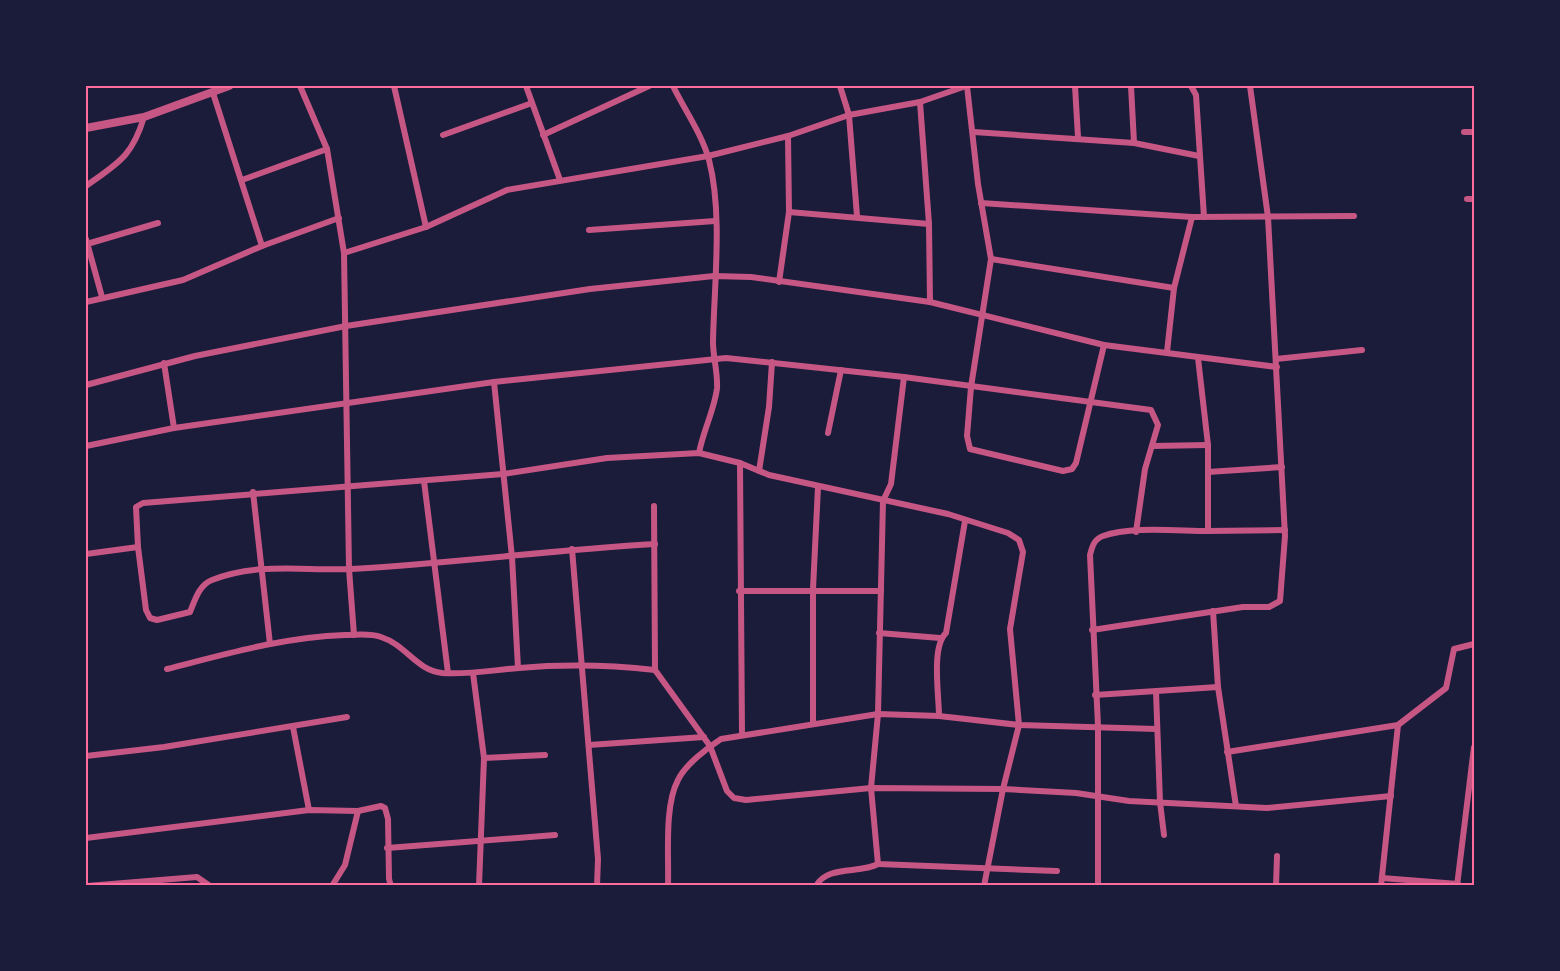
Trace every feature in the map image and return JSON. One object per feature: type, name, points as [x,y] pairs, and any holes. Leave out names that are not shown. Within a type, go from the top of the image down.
[{"type":"street","points":[[86,128],[144,117],[229,86]]},
{"type":"street","points":[[300,86],[327,149],[344,253],[349,569],[354,635]]},
{"type":"street","points":[[394,86],[426,227]]},
{"type":"street","points":[[525,86],[560,180]]},
{"type":"street","points":[[543,135],[649,86]]},
{"type":"street","points":[[672,86],[708,156],[713,177],[715,221],[713,360],[717,386],[714,403],[703,429],[699,453]]},
{"type":"street","points":[[840,86],[849,115],[857,216]]},
{"type":"street","points":[[344,253],[426,227],[507,190],[708,156],[788,136],[849,115],[920,102],[967,86],[981,203],[992,259],[981,313],[971,387],[967,436],[970,449],[1063,471],[1072,469],[1077,463],[1104,345]]},
{"type":"street","points":[[1075,86],[1078,137]]},
{"type":"street","points":[[1131,86],[1134,143]]},
{"type":"street","points":[[1191,86],[1196,95],[1204,217]]},
{"type":"street","points":[[1092,630],[1214,611],[1269,607],[1280,601],[1285,530],[1277,367],[1268,217],[1250,86]]},
{"type":"street","points":[[213,93],[262,246]]},
{"type":"street","points":[[920,102],[928,224],[930,302]]},
{"type":"street","points":[[443,135],[532,103]]},
{"type":"street","points":[[86,186],[129,154],[137,142],[144,117]]},
{"type":"street","points":[[974,132],[1078,137],[1134,143],[1199,156]]},
{"type":"street","points":[[1464,132],[1474,132]]},
{"type":"street","points":[[779,282],[789,212],[788,136]]},
{"type":"street","points":[[242,180],[327,149]]},
{"type":"street","points":[[981,203],[1192,218],[1354,216]]},
{"type":"street","points":[[789,212],[857,216],[928,224]]},
{"type":"street","points":[[86,302],[175,282],[262,246],[339,218]]},
{"type":"street","points":[[1167,352],[1174,288],[1192,218]]},
{"type":"street","points":[[589,230],[715,221]]},
{"type":"street","points":[[102,297],[86,242],[158,223]]},
{"type":"street","points":[[992,259],[1174,288]]},
{"type":"street","points":[[86,385],[164,363],[345,326],[590,289],[714,276],[779,282],[930,302],[1104,345],[1277,367]]},
{"type":"street","points":[[1276,359],[1362,350]]},
{"type":"street","points":[[86,446],[174,428],[494,382],[740,358],[904,377],[1089,404],[1151,410],[1158,425],[1136,532]]},
{"type":"street","points":[[1198,358],[1208,445],[1208,531]]},
{"type":"street","points":[[759,471],[769,407],[771,362]]},
{"type":"street","points":[[164,363],[174,428]]},
{"type":"street","points":[[828,433],[841,370]]},
{"type":"street","points":[[878,864],[871,788],[878,714],[884,501],[891,484],[904,377]]},
{"type":"street","points":[[494,382],[512,557],[518,668]]},
{"type":"street","points":[[1152,446],[1208,445]]},
{"type":"street","points":[[655,544],[349,569],[262,567],[204,584],[190,612],[157,620],[150,618],[146,610],[138,547],[136,507],[143,503],[253,492],[347,488],[503,474],[607,458],[699,453],[818,487],[948,514],[1008,533],[1019,540],[1023,552],[1010,629],[1019,725],[1003,789],[984,885]]},
{"type":"street","points":[[740,463],[739,591],[742,734]]},
{"type":"street","points":[[1208,472],[1282,467]]},
{"type":"street","points":[[424,481],[448,673]]},
{"type":"street","points":[[813,723],[813,589],[818,487]]},
{"type":"street","points":[[253,492],[270,644]]},
{"type":"street","points":[[654,506],[655,670],[710,746],[727,791],[734,798],[746,800],[796,797],[871,788],[1003,789],[1160,802],[1236,806],[1305,806],[1391,796]]},
{"type":"street","points":[[939,716],[937,654],[940,638],[946,633],[965,521]]},
{"type":"street","points":[[1098,885],[1098,726],[1092,630],[1090,555],[1092,544],[1101,536],[1136,532],[1285,530]]},
{"type":"street","points":[[86,554],[138,547]]},
{"type":"street","points":[[572,549],[598,859],[597,885]]},
{"type":"street","points":[[739,591],[813,589],[881,591]]},
{"type":"street","points":[[1214,611],[1218,687],[1236,806]]},
{"type":"street","points":[[879,633],[940,638]]},
{"type":"street","points":[[167,669],[270,644],[311,637],[354,635],[380,636],[408,653],[426,670],[448,673],[583,665],[655,670]]},
{"type":"street","points":[[1227,752],[1398,725],[1446,688],[1454,649],[1474,644]]},
{"type":"street","points":[[473,673],[484,758],[479,885]]},
{"type":"street","points":[[1095,695],[1218,687]]},
{"type":"street","points":[[1156,691],[1160,802],[1164,835]]},
{"type":"street","points":[[668,885],[672,793],[678,778],[710,746],[721,739],[878,714],[939,716],[1019,725],[1157,729]]},
{"type":"street","points":[[86,756],[164,747],[347,717]]},
{"type":"street","points":[[1381,885],[1398,725]]},
{"type":"street","points":[[293,727],[309,810]]},
{"type":"street","points":[[589,745],[704,737]]},
{"type":"street","points":[[1382,878],[1458,885],[1472,798],[1474,747]]},
{"type":"street","points":[[484,758],[545,755]]},
{"type":"street","points":[[86,838],[309,810],[358,811],[381,806],[385,808],[388,819],[387,848],[392,885]]},
{"type":"street","points":[[332,885],[345,865],[358,811]]},
{"type":"street","points":[[387,848],[555,834]]},
{"type":"street","points":[[1275,885],[1278,856]]},
{"type":"street","points":[[816,885],[821,878],[831,873],[861,871],[878,864],[1057,871]]},
{"type":"street","points":[[87,885],[197,877],[210,885]]}]
